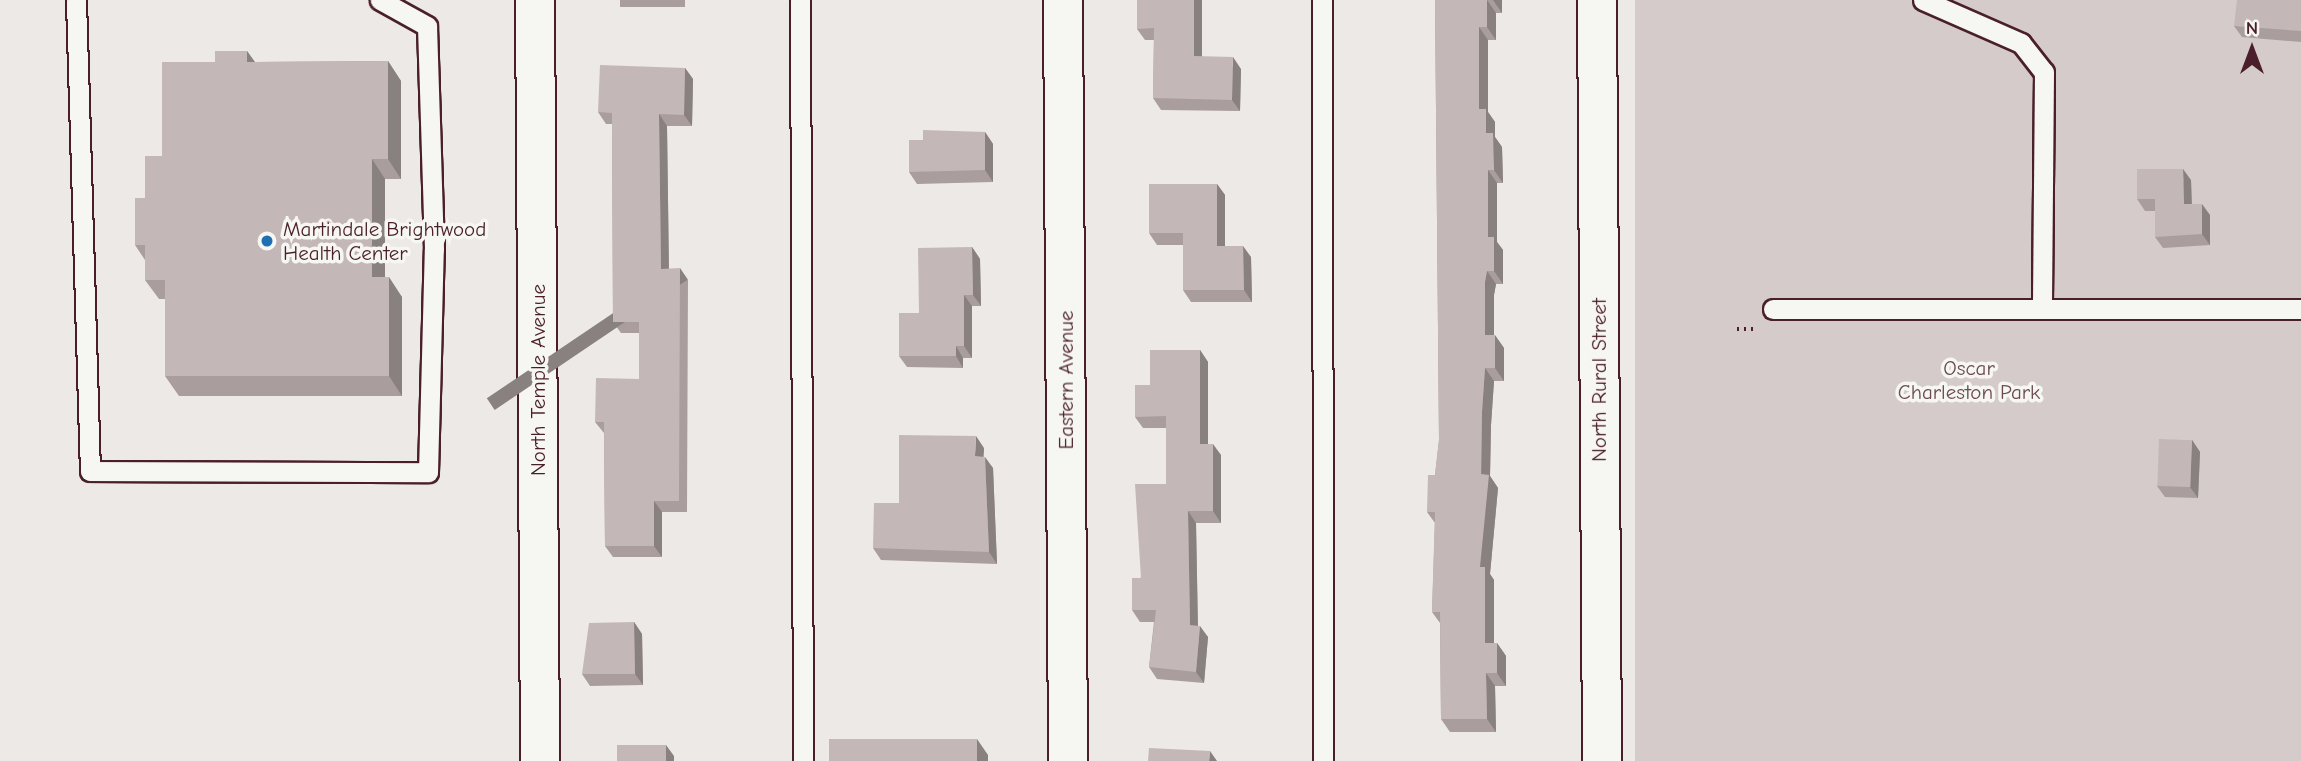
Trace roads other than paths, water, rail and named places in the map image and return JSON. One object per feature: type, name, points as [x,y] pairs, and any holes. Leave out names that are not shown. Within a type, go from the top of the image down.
[{"type":"street","name":"North Temple Avenue","points":[[535,0],[540,761]]},
{"type":"street","name":"Eastern Avenue","points":[[1063,0],[1068,761]]},
{"type":"street","name":"North Rural Street","points":[[1597,0],[1602,761]]},
{"type":"lane","points":[[76,0],[90,471],[428,472],[434,249],[427,26],[380,0]]},
{"type":"lane","points":[[800,0],[803,761]]},
{"type":"lane","points":[[1322,0],[1324,761]]},
{"type":"lane","points":[[1923,0],[2021,43],[2044,72],[2042,309]]},
{"type":"lane","points":[[1773,309],[2301,309]]},
{"type":"place","name":"Martindale Brightwood Health Center","points":[[267,241]]},
{"type":"park label","name":"Oscar Charleston Park","points":[[1969,380]]}]
